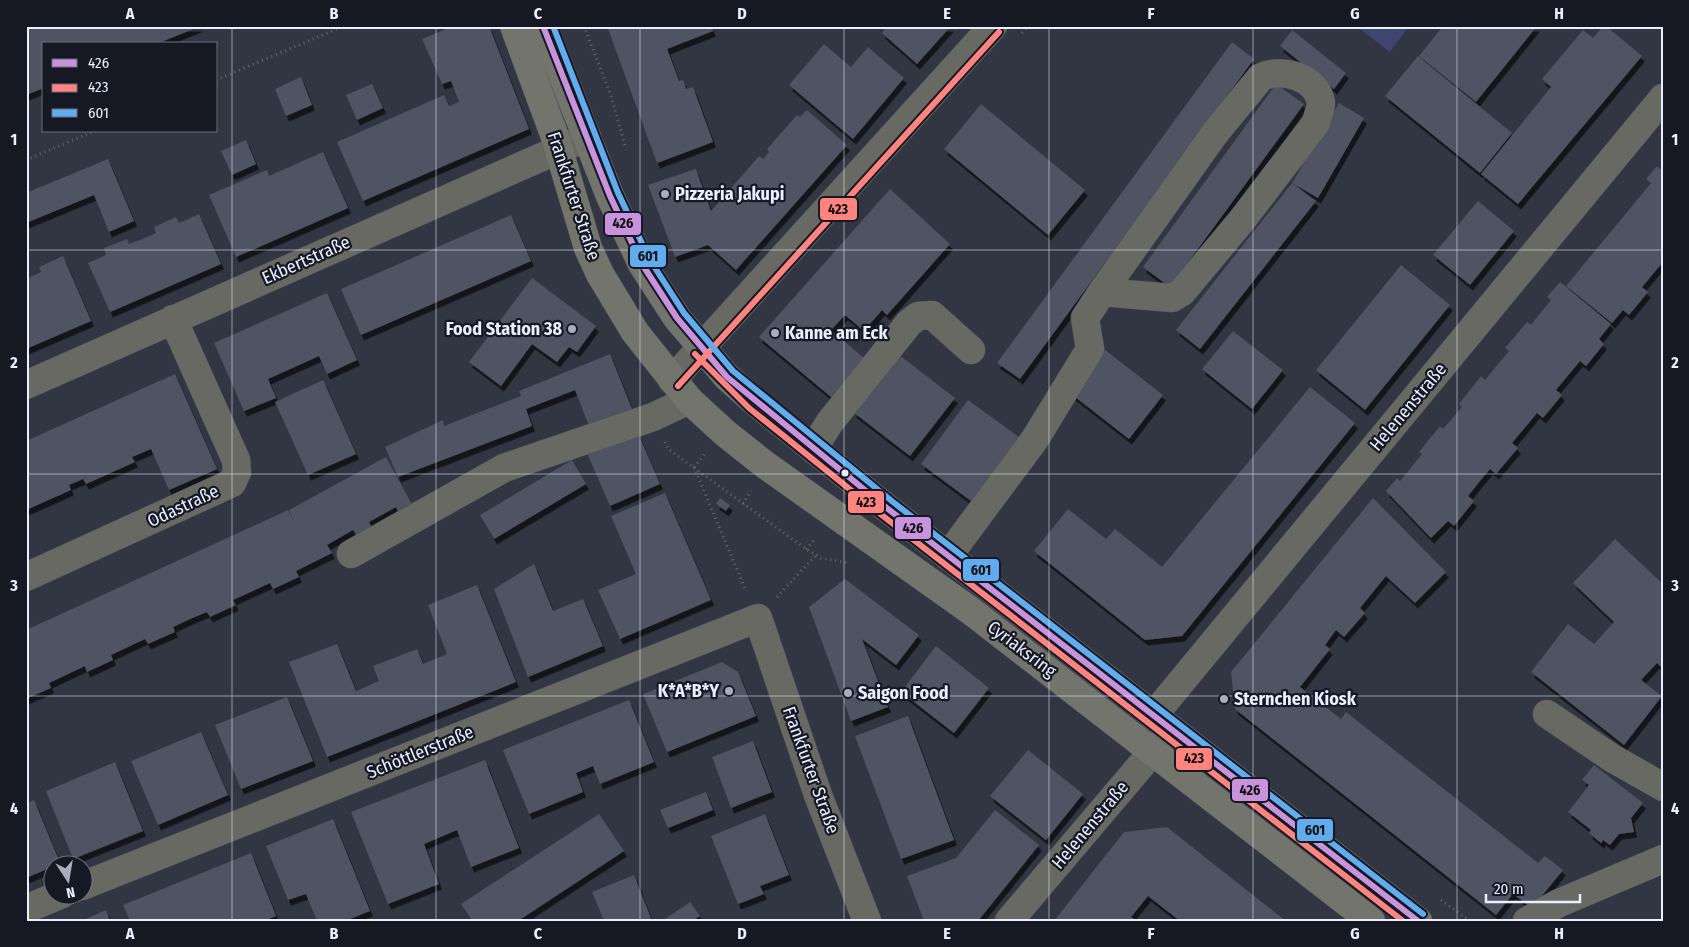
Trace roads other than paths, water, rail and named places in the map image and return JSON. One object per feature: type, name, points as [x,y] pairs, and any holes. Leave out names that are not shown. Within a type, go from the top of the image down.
[{"type":"main road","name":"Frankfurter Straße","points":[[514,26],[558,149],[580,226],[600,274],[635,332],[680,390]]},
{"type":"main road","name":"Frankfurter Straße","points":[[543,26],[614,205],[642,264],[662,299],[701,348]]},
{"type":"main road","name":"Cyriaksring","points":[[701,348],[754,401],[813,449],[1418,921]]},
{"type":"main road","name":"Cyriaksring","points":[[680,390],[725,433],[764,464],[971,611],[1371,921]]},
{"type":"street","points":[[351,554],[504,468],[653,418],[680,390],[701,348],[993,26]]},
{"type":"street","points":[[948,556],[1031,445],[1059,404],[1090,349],[1086,318],[1102,292],[1215,133],[1261,77],[1270,73],[1297,75],[1315,89],[1321,104],[1316,122],[1242,220],[1182,292],[1172,298],[1102,292]]},
{"type":"street","name":"Helenenstraße","points":[[1009,921],[1153,751],[1162,723],[1663,98]]},
{"type":"street","name":"Ekbertstraße","points":[[26,384],[586,137]]},
{"type":"street","points":[[813,449],[830,422],[874,365],[909,323],[918,316],[932,315],[971,350]]},
{"type":"street","name":"Odastraße","points":[[26,577],[232,483],[237,472],[236,460],[173,319]]},
{"type":"street","name":"Schöttlerstraße","points":[[92,882],[758,618]]},
{"type":"street","name":"Frankfurter Straße","points":[[758,618],[818,795],[868,921]]},
{"type":"street","points":[[1547,714],[1612,758],[1663,787]]},
{"type":"street","points":[[1527,921],[1559,903],[1663,859]]},
{"type":"street","points":[[26,909],[42,902]]},
{"type":"place","name":"Pizzeria Jakupi","points":[[665,194]]},
{"type":"place","name":"Food Station 38","points":[[572,329]]},
{"type":"place","name":"Kanne am Eck","points":[[775,333]]},
{"type":"place","name":"K*A*B*Y","points":[[729,691]]},
{"type":"place","name":"Saigon Food","points":[[848,693]]},
{"type":"place","name":"Sternchen Kiosk","points":[[1224,699]]}]
